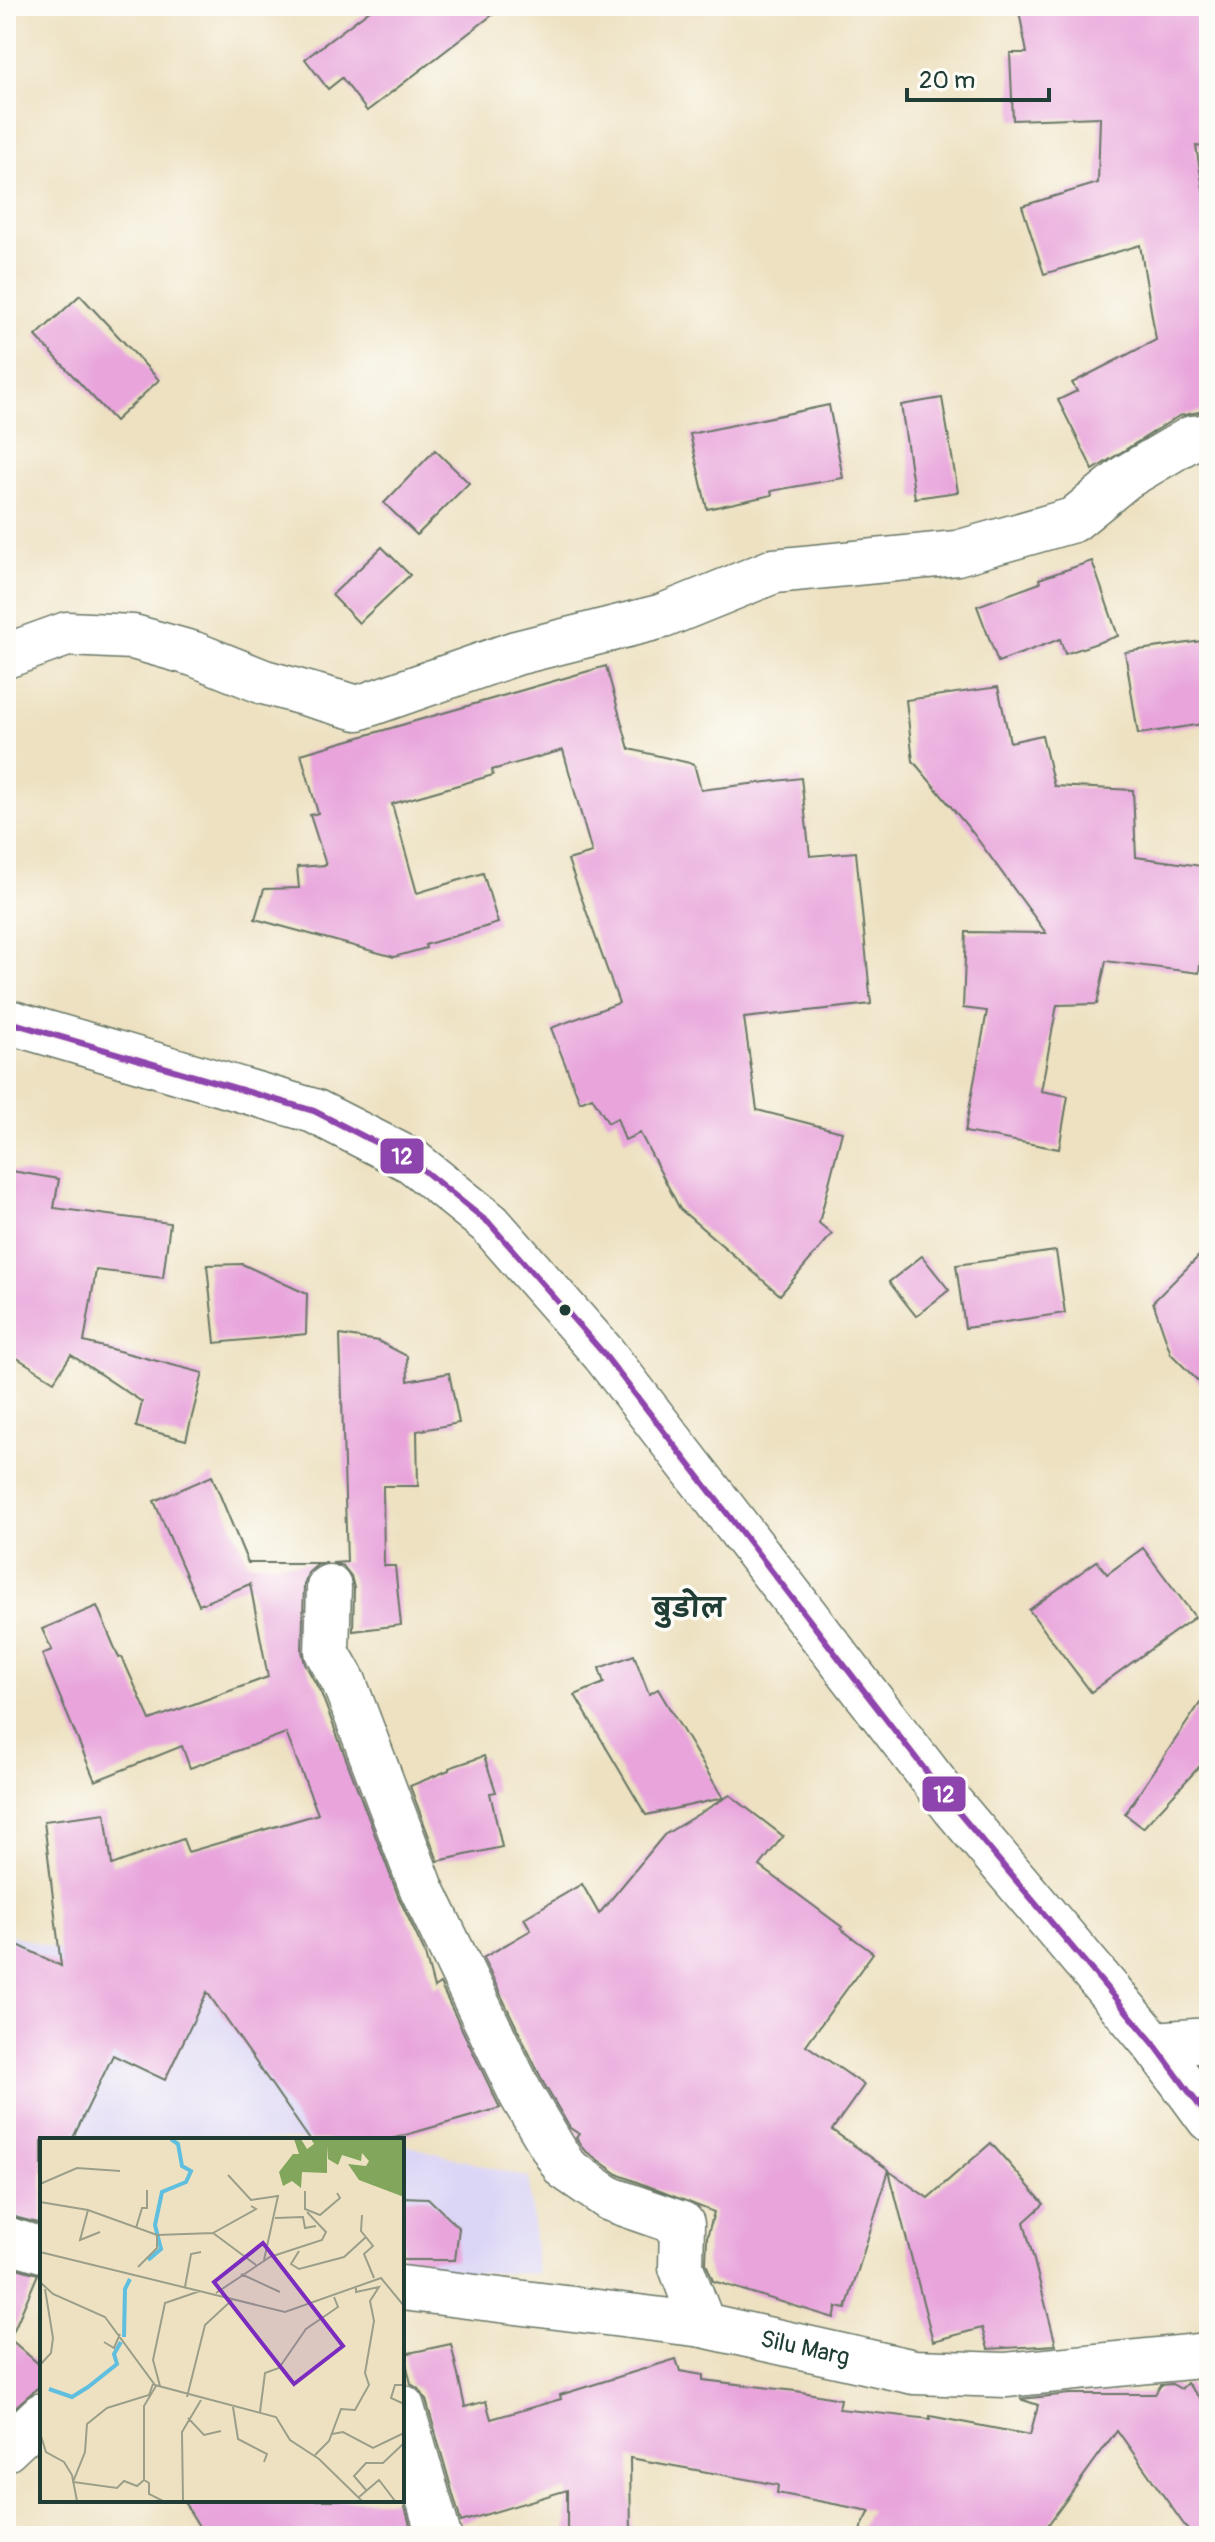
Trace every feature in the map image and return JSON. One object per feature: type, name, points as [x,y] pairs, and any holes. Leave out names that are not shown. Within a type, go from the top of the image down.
[{"type":"main road","points":[[6,656],[67,634],[133,637],[194,654],[264,682],[358,708],[516,653],[663,616],[774,571],[957,553],[1073,520],[1126,477],[1192,438],[1209,436]]},
{"type":"main road","points":[[6,1021],[314,1111],[412,1161],[490,1224],[604,1354],[953,1806],[1154,2044],[1209,2119]]},
{"type":"main road","points":[[329,1587],[327,1652],[344,1682],[422,1889],[522,2096],[565,2168],[610,2199],[682,2224],[681,2267],[703,2325]]},
{"type":"main road","points":[[1154,2044],[1209,2040]]},
{"type":"main road","points":[[6,2239],[40,2249]]},
{"type":"main road","name":"Silu Marg","points":[[404,2288],[703,2325],[914,2372],[1006,2375],[1209,2355]]},
{"type":"main road","points":[[404,2414],[439,2536]]},
{"type":"main road","points":[[6,2449],[40,2417]]},
{"type":"shaded area","points":[[6,1933],[113,1967],[252,1952],[386,2138],[40,2138],[40,2229],[6,2213]]},
{"type":"shaded area","points":[[404,2145],[529,2178],[537,2274],[404,2270]]},
{"type":"building","points":[[375,6],[504,6],[367,111],[342,78],[328,89],[305,59]]},
{"type":"building","points":[[1018,6],[1209,6],[1209,147],[1196,146],[1209,224],[1209,410],[1179,416],[1093,470],[1058,400],[1077,391],[1072,383],[1156,340],[1140,245],[1044,274],[1022,206],[1098,183],[1100,117],[1013,120],[1010,53],[1027,53]]},
{"type":"building","points":[[80,295],[159,380],[115,421],[36,336]]},
{"type":"building","points":[[942,398],[958,492],[915,498],[901,405]]},
{"type":"building","points":[[829,405],[843,478],[771,491],[772,495],[707,509],[690,434]]},
{"type":"building","points":[[435,450],[469,483],[417,535],[384,503]]},
{"type":"building","points":[[382,547],[410,575],[359,623],[332,595]]},
{"type":"building","points":[[1092,561],[1118,636],[1065,654],[1060,639],[998,662],[977,606],[1040,583],[1039,579]]},
{"type":"building","points":[[1209,640],[1209,723],[1138,734],[1125,652]]},
{"type":"building","points":[[606,666],[629,749],[694,764],[701,790],[801,778],[810,856],[856,852],[871,1004],[744,1018],[757,1110],[842,1132],[819,1223],[832,1234],[780,1295],[680,1209],[640,1133],[625,1140],[617,1118],[608,1123],[592,1097],[580,1102],[551,1028],[619,1003],[568,860],[592,853],[563,750],[492,770],[493,775],[392,804],[417,893],[483,873],[498,923],[394,957],[255,919],[264,889],[299,888],[297,867],[326,865],[310,815],[318,813],[301,754]]},
{"type":"building","points":[[998,687],[1010,742],[1042,735],[1054,786],[1133,790],[1136,857],[1209,867],[1209,895],[1199,973],[1106,961],[1097,1004],[1057,1005],[1041,1091],[1068,1096],[1059,1149],[965,1132],[987,1011],[963,1008],[966,932],[1046,933],[973,833],[913,761],[906,700]]},
{"type":"building","points":[[6,1170],[59,1179],[54,1208],[170,1223],[163,1278],[96,1270],[84,1342],[203,1373],[186,1440],[136,1427],[142,1402],[71,1355],[54,1381],[6,1351]]},
{"type":"building","points":[[1209,1246],[1209,1392],[1171,1354],[1153,1302]]},
{"type":"building","points":[[1056,1251],[1065,1313],[965,1328],[956,1265]]},
{"type":"building","points":[[922,1256],[949,1290],[916,1316],[889,1282]]},
{"type":"building","points":[[242,1264],[307,1294],[306,1334],[215,1343],[207,1265]]},
{"type":"building","points":[[340,1335],[378,1341],[407,1356],[408,1381],[449,1373],[459,1423],[417,1431],[418,1486],[383,1486],[384,1566],[395,1566],[401,1625],[353,1631],[354,1588],[351,1576],[343,1566],[332,1563],[347,1562]]},
{"type":"building","points":[[212,1476],[248,1563],[327,1563],[317,1565],[308,1573],[304,1585],[302,1651],[305,1664],[321,1693],[399,1898],[424,1951],[434,1988],[440,1984],[500,2108],[395,2138],[309,2138],[207,1992],[165,2080],[113,2055],[73,2138],[40,2138],[40,2224],[6,2215],[6,1939],[61,1966],[44,1821],[105,1813],[112,1865],[183,1839],[188,1852],[318,1814],[286,1733],[190,1768],[182,1746],[95,1781],[42,1654],[52,1650],[42,1629],[97,1606],[150,1720],[268,1677],[250,1584],[199,1605],[154,1501]]},
{"type":"building","points":[[1143,1548],[1195,1617],[1091,1692],[1029,1610],[1097,1561],[1107,1574]]},
{"type":"building","points":[[634,1655],[649,1694],[658,1689],[723,1798],[646,1815],[575,1695],[604,1683],[599,1668]]},
{"type":"building","points":[[1209,1690],[1209,1756],[1143,1828],[1125,1814]]},
{"type":"building","points":[[484,1756],[496,1792],[490,1793],[502,1847],[438,1861],[410,1786]]},
{"type":"building","points":[[730,1795],[783,1836],[760,1866],[873,1953],[806,2045],[864,2085],[832,2130],[889,2170],[846,2309],[837,2307],[834,2318],[713,2281],[706,2263],[707,2237],[714,2212],[619,2175],[584,2150],[576,2138],[579,2134],[570,2128],[544,2084],[483,1958],[531,1930],[524,1918],[582,1884],[599,1914],[664,1835]]},
{"type":"building","points":[[991,2143],[1044,2204],[1024,2222],[1056,2345],[988,2349],[982,2328],[933,2341],[889,2171],[928,2198]]},
{"type":"building","points":[[404,2197],[428,2198],[459,2228],[455,2260],[404,2260]]},
{"type":"building","points":[[6,2265],[38,2274],[10,2339],[40,2365],[40,2386],[6,2415]]},
{"type":"building","points":[[451,2344],[465,2407],[486,2401],[491,2419],[561,2399],[560,2395],[676,2359],[680,2371],[703,2375],[703,2380],[841,2399],[839,2409],[930,2419],[930,2416],[1030,2435],[1038,2405],[1020,2399],[1070,2394],[1155,2394],[1161,2385],[1172,2384],[1181,2389],[1187,2383],[1209,2409],[1209,2536],[1192,2536],[1117,2430],[1040,2536],[857,2536],[870,2511],[777,2493],[778,2485],[630,2458],[631,2536],[567,2536],[567,2490],[461,2522],[426,2400],[420,2390],[411,2384],[404,2354]]},
{"type":"building","points":[[184,2502],[404,2502],[413,2536],[205,2536]]},
{"type":"transit line","name":"12","points":[[6,1021],[314,1111],[412,1161],[490,1224],[604,1354],[953,1806],[1154,2044],[1209,2119]]},
{"type":"district","name":"बुडोल","points":[[689,1608]]}]
